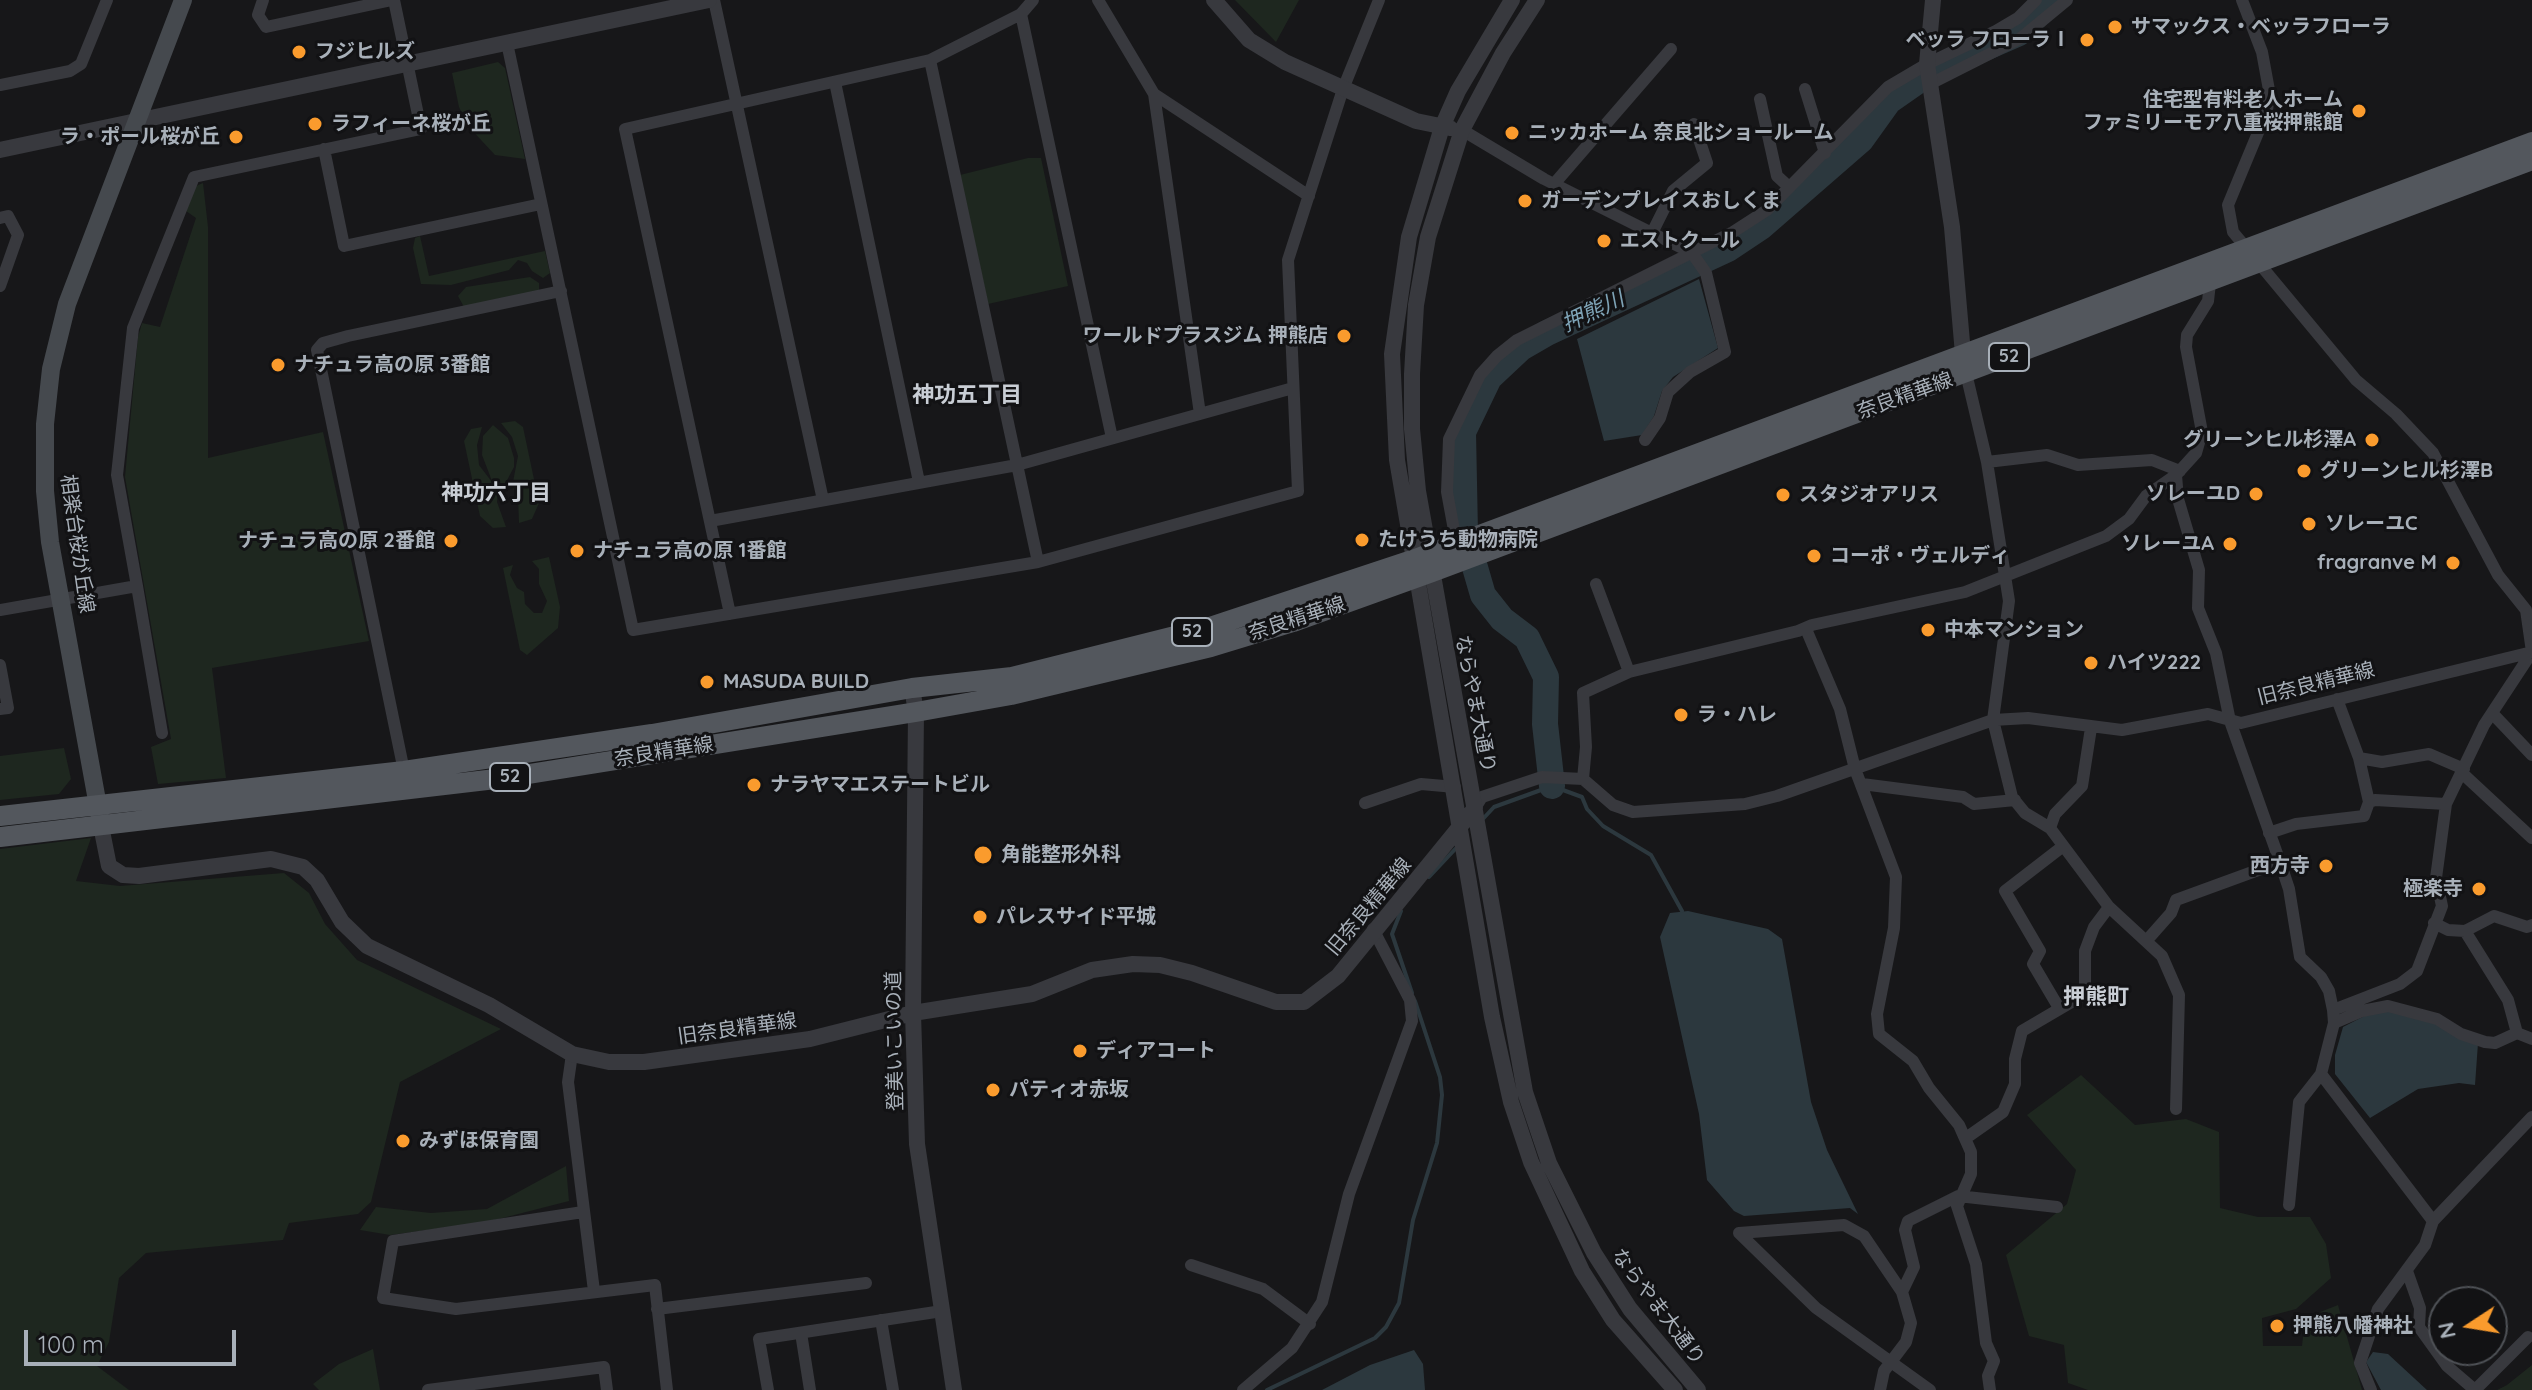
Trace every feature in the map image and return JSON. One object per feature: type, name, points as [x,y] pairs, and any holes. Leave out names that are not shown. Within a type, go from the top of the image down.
[{"type":"main road","name":"相楽台桜が丘線","points":[[101,826],[45,491],[45,424],[51,369],[67,304],[183,0]]},
{"type":"main road","name":"奈良精華線","points":[[0,837],[504,778],[1011,695],[1211,647],[1293,622],[1423,565],[1485,530],[1964,364],[2210,283],[2254,256],[2532,142]]},
{"type":"main road","name":"奈良精華線","points":[[1461,546],[1485,551],[1964,364],[2254,256],[2532,160]]},
{"type":"main road","name":"奈良精華線","points":[[0,816],[404,771],[652,734],[912,688],[1012,677],[1207,628],[1423,565]]},
{"type":"street","points":[[0,85],[70,71],[81,64],[107,0]]},
{"type":"street","points":[[162,733],[117,475],[133,328],[194,177],[421,129],[393,0],[266,27],[258,15],[263,0]]},
{"type":"street","points":[[0,150],[712,0],[823,500]]},
{"type":"street","points":[[730,614],[625,129],[930,60],[1021,14],[1033,0]]},
{"type":"street","points":[[1098,0],[1154,94],[1200,414]]},
{"type":"street","points":[[1214,0],[1249,40],[1285,62],[1415,121],[1462,130],[1554,184],[1692,253],[1706,273],[1725,352],[1690,372],[1668,392],[1660,418],[1645,440]]},
{"type":"street","points":[[507,43],[633,630],[1038,562],[1298,491],[1288,260],[1343,89],[1379,0]]},
{"type":"street","name":"ならやま大通り","points":[[1512,0],[1458,91],[1442,127],[1409,237],[1392,354],[1397,460],[1423,565],[1475,808],[1525,1092],[1549,1163],[1594,1253],[1630,1309],[1698,1390]]},
{"type":"street","name":"ならやま大通り","points":[[1537,0],[1503,53],[1462,130],[1428,237],[1416,305],[1412,429],[1423,565],[1492,1017],[1511,1102],[1531,1162],[1582,1271],[1613,1320],[1675,1390]]},
{"type":"street","points":[[1933,0],[1927,64],[1952,227],[1964,364],[1987,462],[2005,579],[2008,621],[1993,720],[2015,800],[2025,813],[2050,828],[2109,907],[2148,939],[2162,956],[2179,995],[2176,1109]]},
{"type":"street","points":[[1461,546],[1447,492],[1449,439],[1480,375],[1517,340],[1692,253],[1767,210],[1888,87],[1927,64],[1996,31],[2036,0]]},
{"type":"street","points":[[1930,84],[2021,38],[2067,0]]},
{"type":"street","points":[[2242,0],[2262,52],[2269,90],[2259,132],[2228,205],[2233,232],[2356,380],[2396,414],[2433,453],[2498,575],[2526,610],[2532,652],[2492,713],[2446,804],[2436,878],[2442,906],[2417,971],[2400,984],[2333,1017]]},
{"type":"street","points":[[1021,14],[1112,438]]},
{"type":"street","points":[[1554,184],[1671,49]]},
{"type":"street","points":[[930,60],[1038,562]]},
{"type":"street","points":[[835,82],[919,482]]},
{"type":"street","points":[[1805,89],[1825,153]]},
{"type":"street","points":[[1154,94],[1309,196]]},
{"type":"street","points":[[1760,99],[1777,176],[1789,187]]},
{"type":"street","points":[[1653,231],[1673,191],[1707,163],[1694,124]]},
{"type":"street","points":[[324,149],[344,246],[541,204]]},
{"type":"street","points":[[0,218],[8,216],[18,235],[0,286]]},
{"type":"street","points":[[1583,779],[1586,747],[1583,693],[1629,672],[1907,607],[2005,579],[2106,536],[2129,519],[2146,496],[2178,473],[2196,453],[2202,432],[2186,347],[2187,335],[2208,301],[2210,283]]},
{"type":"street","points":[[404,771],[317,350],[323,343],[348,336],[561,291]]},
{"type":"street","points":[[710,521],[1017,465],[1293,388]]},
{"type":"street","points":[[1987,462],[2047,455],[2078,465],[2152,460],[2178,473]]},
{"type":"street","points":[[2178,473],[2178,499],[2199,570],[2198,608],[2216,653],[2230,721],[2289,889],[2300,957],[2321,977],[2329,991],[2333,1017],[2321,1074],[2299,1102],[2289,1205]]},
{"type":"street","points":[[1596,584],[1629,672]]},
{"type":"street","points":[[0,610],[137,586]]},
{"type":"street","points":[[1806,629],[1840,709],[1855,769],[1896,877],[1894,928],[1877,1014],[1879,1034],[1913,1061],[1966,1138],[1971,1152],[1971,1174],[1958,1196],[1957,1206],[1976,1264],[1986,1343],[1994,1361],[1988,1376],[1990,1390]]},
{"type":"street","name":"旧奈良精華線","points":[[101,826],[109,866],[123,875],[139,876],[271,859],[303,867],[317,880],[353,936],[367,946],[489,1005],[572,1054],[609,1062],[658,1060],[810,1039],[913,1013],[1032,994],[1092,970],[1133,964],[1160,965],[1192,973],[1276,1002],[1304,1002],[1338,976],[1373,929],[1463,827],[1482,797],[1542,777],[1583,779],[1613,805],[1650,814],[1745,804],[1777,796],[1993,720],[2028,718],[2091,728],[2137,730],[2198,714],[2241,723],[2532,652]]},
{"type":"street","points":[[0,665],[8,708],[0,709]]},
{"type":"street","name":"登美いこいの道","points":[[912,688],[916,712],[913,1013],[917,1144],[954,1390]]},
{"type":"street","points":[[2269,833],[2296,824],[2364,816],[2369,802],[2359,758],[2337,699]]},
{"type":"street","points":[[2492,713],[2532,755]]},
{"type":"street","points":[[2050,828],[2055,814],[2082,786],[2091,728]]},
{"type":"street","points":[[2359,758],[2382,762],[2429,754],[2463,771],[2532,838]]},
{"type":"street","points":[[1365,803],[1421,784],[1455,787]]},
{"type":"street","points":[[1862,784],[1963,797],[1974,804],[2015,800]]},
{"type":"street","points":[[2369,802],[2382,799],[2446,804]]},
{"type":"street","points":[[2059,1008],[2033,964],[2040,951],[2005,891],[2062,847]]},
{"type":"street","points":[[2148,939],[2171,913],[2176,900],[2280,862]]},
{"type":"street","points":[[1966,1138],[2003,1112],[2015,1084],[2015,1059],[2022,1031],[2085,994],[2085,951],[2094,927],[2109,907]]},
{"type":"street","points":[[2434,923],[2448,930],[2465,931],[2494,916],[2527,927],[2532,925]]},
{"type":"street","points":[[1243,1390],[1292,1348],[1322,1302],[1349,1194],[1412,1021],[1410,1000],[1373,929]]},
{"type":"street","points":[[2465,931],[2508,1000],[2517,1033]]},
{"type":"street","points":[[2333,1017],[2388,1006],[2437,1019],[2461,1034],[2485,1042],[2495,1043],[2517,1033],[2532,1039]]},
{"type":"street","points":[[572,1054],[568,1082],[594,1291]]},
{"type":"street","points":[[2321,1074],[2433,1221]]},
{"type":"street","points":[[2371,1390],[2360,1363],[2378,1309],[2425,1245],[2433,1221],[2532,1117]]},
{"type":"street","points":[[1902,1292],[1914,1267],[1905,1230],[1908,1221],[1958,1196],[2057,1207]]},
{"type":"street","points":[[583,1212],[393,1241],[383,1298],[456,1309],[655,1285],[667,1390]]},
{"type":"street","points":[[1880,1390],[1889,1363],[1906,1342],[1911,1323],[1902,1292],[1864,1236],[1844,1225],[1739,1233],[1816,1308],[1889,1363],[1930,1390]]},
{"type":"street","points":[[1191,1265],[1263,1289],[1310,1324]]},
{"type":"street","points":[[2407,1271],[2420,1308],[2419,1327],[2447,1366],[2475,1390],[2528,1337]]},
{"type":"street","points":[[657,1309],[866,1283]]},
{"type":"street","points":[[768,1390],[759,1339],[942,1311]]},
{"type":"street","points":[[881,1320],[893,1390]]},
{"type":"street","points":[[801,1333],[810,1390]]},
{"type":"street","points":[[428,1390],[604,1367],[607,1390]]},
{"type":"shaded area","points":[[1235,0],[1299,0],[1276,42]]},
{"type":"shaded area","points":[[498,62],[505,68],[525,159],[495,155],[468,126],[459,107],[452,73]]},
{"type":"shaded area","points":[[1028,158],[1041,158],[1068,286],[988,304],[960,175]]},
{"type":"shaded area","points":[[203,183],[208,227],[208,458],[323,432],[369,641],[212,668],[226,778],[158,784],[151,747],[171,739],[125,477],[138,337],[142,323],[160,327],[196,218],[186,211],[196,186]]},
{"type":"shaded area","points":[[420,236],[429,276],[545,251],[550,273],[543,278],[532,271],[527,263],[518,260],[509,270],[451,285],[421,284],[413,248],[415,238]]},
{"type":"shaded area","points":[[530,277],[539,283],[539,291],[464,307],[458,296],[466,287]]},
{"type":"shaded area","points":[[1699,279],[1718,348],[1673,377],[1662,391],[1654,416],[1642,435],[1604,441],[1577,339]]},
{"type":"shaded area","points":[[515,421],[523,427],[539,503],[532,519],[519,523],[518,496],[512,487],[518,456],[512,437],[501,423]]},
{"type":"shaded area","points":[[493,425],[508,438],[514,458],[514,467],[504,486],[492,481],[482,455],[483,436]]},
{"type":"shaded area","points":[[482,427],[477,445],[479,465],[498,490],[497,502],[506,527],[493,528],[480,516],[464,441],[471,429]]},
{"type":"shaded area","points":[[549,557],[560,607],[558,628],[527,655],[520,650],[503,568],[513,565],[510,575],[517,588],[524,592],[525,604],[534,613],[542,613],[547,601],[539,584],[539,569],[532,561]]},
{"type":"shaded area","points":[[64,748],[71,779],[59,794],[0,800],[0,756]]},
{"type":"shaded area","points":[[91,838],[76,881],[120,886],[284,873],[309,893],[325,924],[357,960],[501,1029],[400,1082],[371,1202],[358,1214],[289,1223],[283,1240],[146,1253],[119,1278],[109,1342],[97,1366],[129,1390],[0,1390],[0,849]]},
{"type":"shaded area","points":[[1688,911],[1768,929],[1782,939],[1811,1102],[1827,1150],[1858,1214],[1850,1208],[1744,1216],[1734,1211],[1707,1180],[1699,1114],[1660,937],[1670,913]]},
{"type":"shaded area","points":[[2407,1008],[2478,1043],[2475,1085],[2459,1083],[2418,1089],[2370,1118],[2335,1074],[2335,1055],[2343,1027],[2376,1010]]},
{"type":"shaded area","points":[[2081,1075],[2135,1125],[2186,1119],[2219,1132],[2220,1208],[2258,1217],[2310,1217],[2326,1244],[2331,1278],[2296,1309],[2262,1318],[2263,1346],[2302,1346],[2305,1318],[2338,1305],[2362,1390],[2088,1390],[2068,1383],[2064,1345],[2029,1336],[2006,1255],[2067,1204],[2076,1170],[2027,1115]]},
{"type":"shaded area","points":[[566,1166],[569,1201],[487,1222],[390,1235],[360,1230],[376,1207],[431,1213],[487,1209]]},
{"type":"shaded area","points":[[373,1349],[380,1390],[319,1390],[313,1384],[339,1364]]},
{"type":"shaded area","points":[[1414,1350],[1423,1364],[1425,1390],[1322,1390],[1370,1365]]},
{"type":"shaded area","points":[[2373,1352],[2388,1354],[2427,1390],[2381,1390],[2366,1362]]},
{"type":"shaded area","points":[[2532,1365],[2532,1390],[2497,1390],[2507,1385]]},
{"type":"waterway","name":"押熊川","points":[[1552,786],[1545,724],[1546,677],[1527,638],[1502,619],[1483,595],[1465,533],[1463,432],[1489,378],[1521,348],[1547,333],[1728,249],[1761,227],[1861,140],[1889,101],[1932,71],[2019,33],[2053,0]]},
{"type":"waterway","points":[[1481,821],[1494,807],[1552,786],[1582,797],[1587,809],[1603,826],[1651,855],[1682,911]]},
{"type":"waterway","points":[[1429,877],[1459,845]]},
{"type":"waterway","points":[[1401,911],[1392,934],[1412,993]]},
{"type":"waterway","points":[[1267,1390],[1375,1338],[1386,1327],[1399,1303],[1413,1220],[1437,1143],[1442,1095],[1440,1077],[1415,1001]]},
{"type":"place","name":"サマックス・ベッラフローラ","points":[[2115,27]]},
{"type":"place","name":"ベッラ フローラⅠ","points":[[2087,40]]},
{"type":"place","name":"フジヒルズ","points":[[299,52]]},
{"type":"place","name":"住宅型有料老人ホーム ファミリーモア八重桜押熊館","points":[[2359,111]]},
{"type":"place","name":"ラフィーネ桜が丘","points":[[315,124]]},
{"type":"place","name":"ニッカホーム 奈良北ショールーム","points":[[1512,133]]},
{"type":"place","name":"ラ・ポール桜が丘","points":[[236,137]]},
{"type":"place","name":"ガーデンプレイスおしくま","points":[[1525,201]]},
{"type":"place","name":"エストクール","points":[[1604,241]]},
{"type":"place","name":"ワールドプラスジム 押熊店","points":[[1344,336]]},
{"type":"place","name":"ナチュラ高の原 3番館","points":[[278,365]]},
{"type":"place","name":"グリーンヒル杉澤A","points":[[2372,440]]},
{"type":"place","name":"グリーンヒル杉澤B","points":[[2304,471]]},
{"type":"place","name":"ソレーユD","points":[[2256,494]]},
{"type":"place","name":"スタジオアリス","points":[[1783,495]]},
{"type":"place","name":"ソレーユC","points":[[2309,524]]},
{"type":"place","name":"たけうち動物病院","points":[[1362,540]]},
{"type":"place","name":"ナチュラ高の原 2番館","points":[[451,541]]},
{"type":"place","name":"ソレーユA","points":[[2230,544]]},
{"type":"place","name":"ナチュラ高の原 1番館","points":[[577,551]]},
{"type":"place","name":"コーポ・ヴェルディ","points":[[1814,556]]},
{"type":"place","name":"fragranve M","points":[[2453,563]]},
{"type":"place","name":"中本マンション","points":[[1928,630]]},
{"type":"place","name":"ハイツ222","points":[[2091,663]]},
{"type":"place","name":"MASUDA BUILD","points":[[707,682]]},
{"type":"place","name":"ラ・ハレ","points":[[1681,715]]},
{"type":"place","name":"ナラヤマエステートビル","points":[[754,785]]},
{"type":"place","name":"角能整形外科","points":[[983,855]]},
{"type":"place","name":"西方寺","points":[[2326,866]]},
{"type":"place","name":"極楽寺","points":[[2479,889]]},
{"type":"place","name":"パレスサイド平城","points":[[980,917]]},
{"type":"place","name":"ディアコート","points":[[1080,1051]]},
{"type":"place","name":"パティオ赤坂","points":[[993,1090]]},
{"type":"place","name":"みずほ保育園","points":[[403,1141]]},
{"type":"place","name":"押熊八幡神社","points":[[2277,1326]]},
{"type":"district","name":"神功五丁目","points":[[967,395]]},
{"type":"district","name":"神功六丁目","points":[[496,493]]},
{"type":"district","name":"押熊町","points":[[2096,997]]}]
